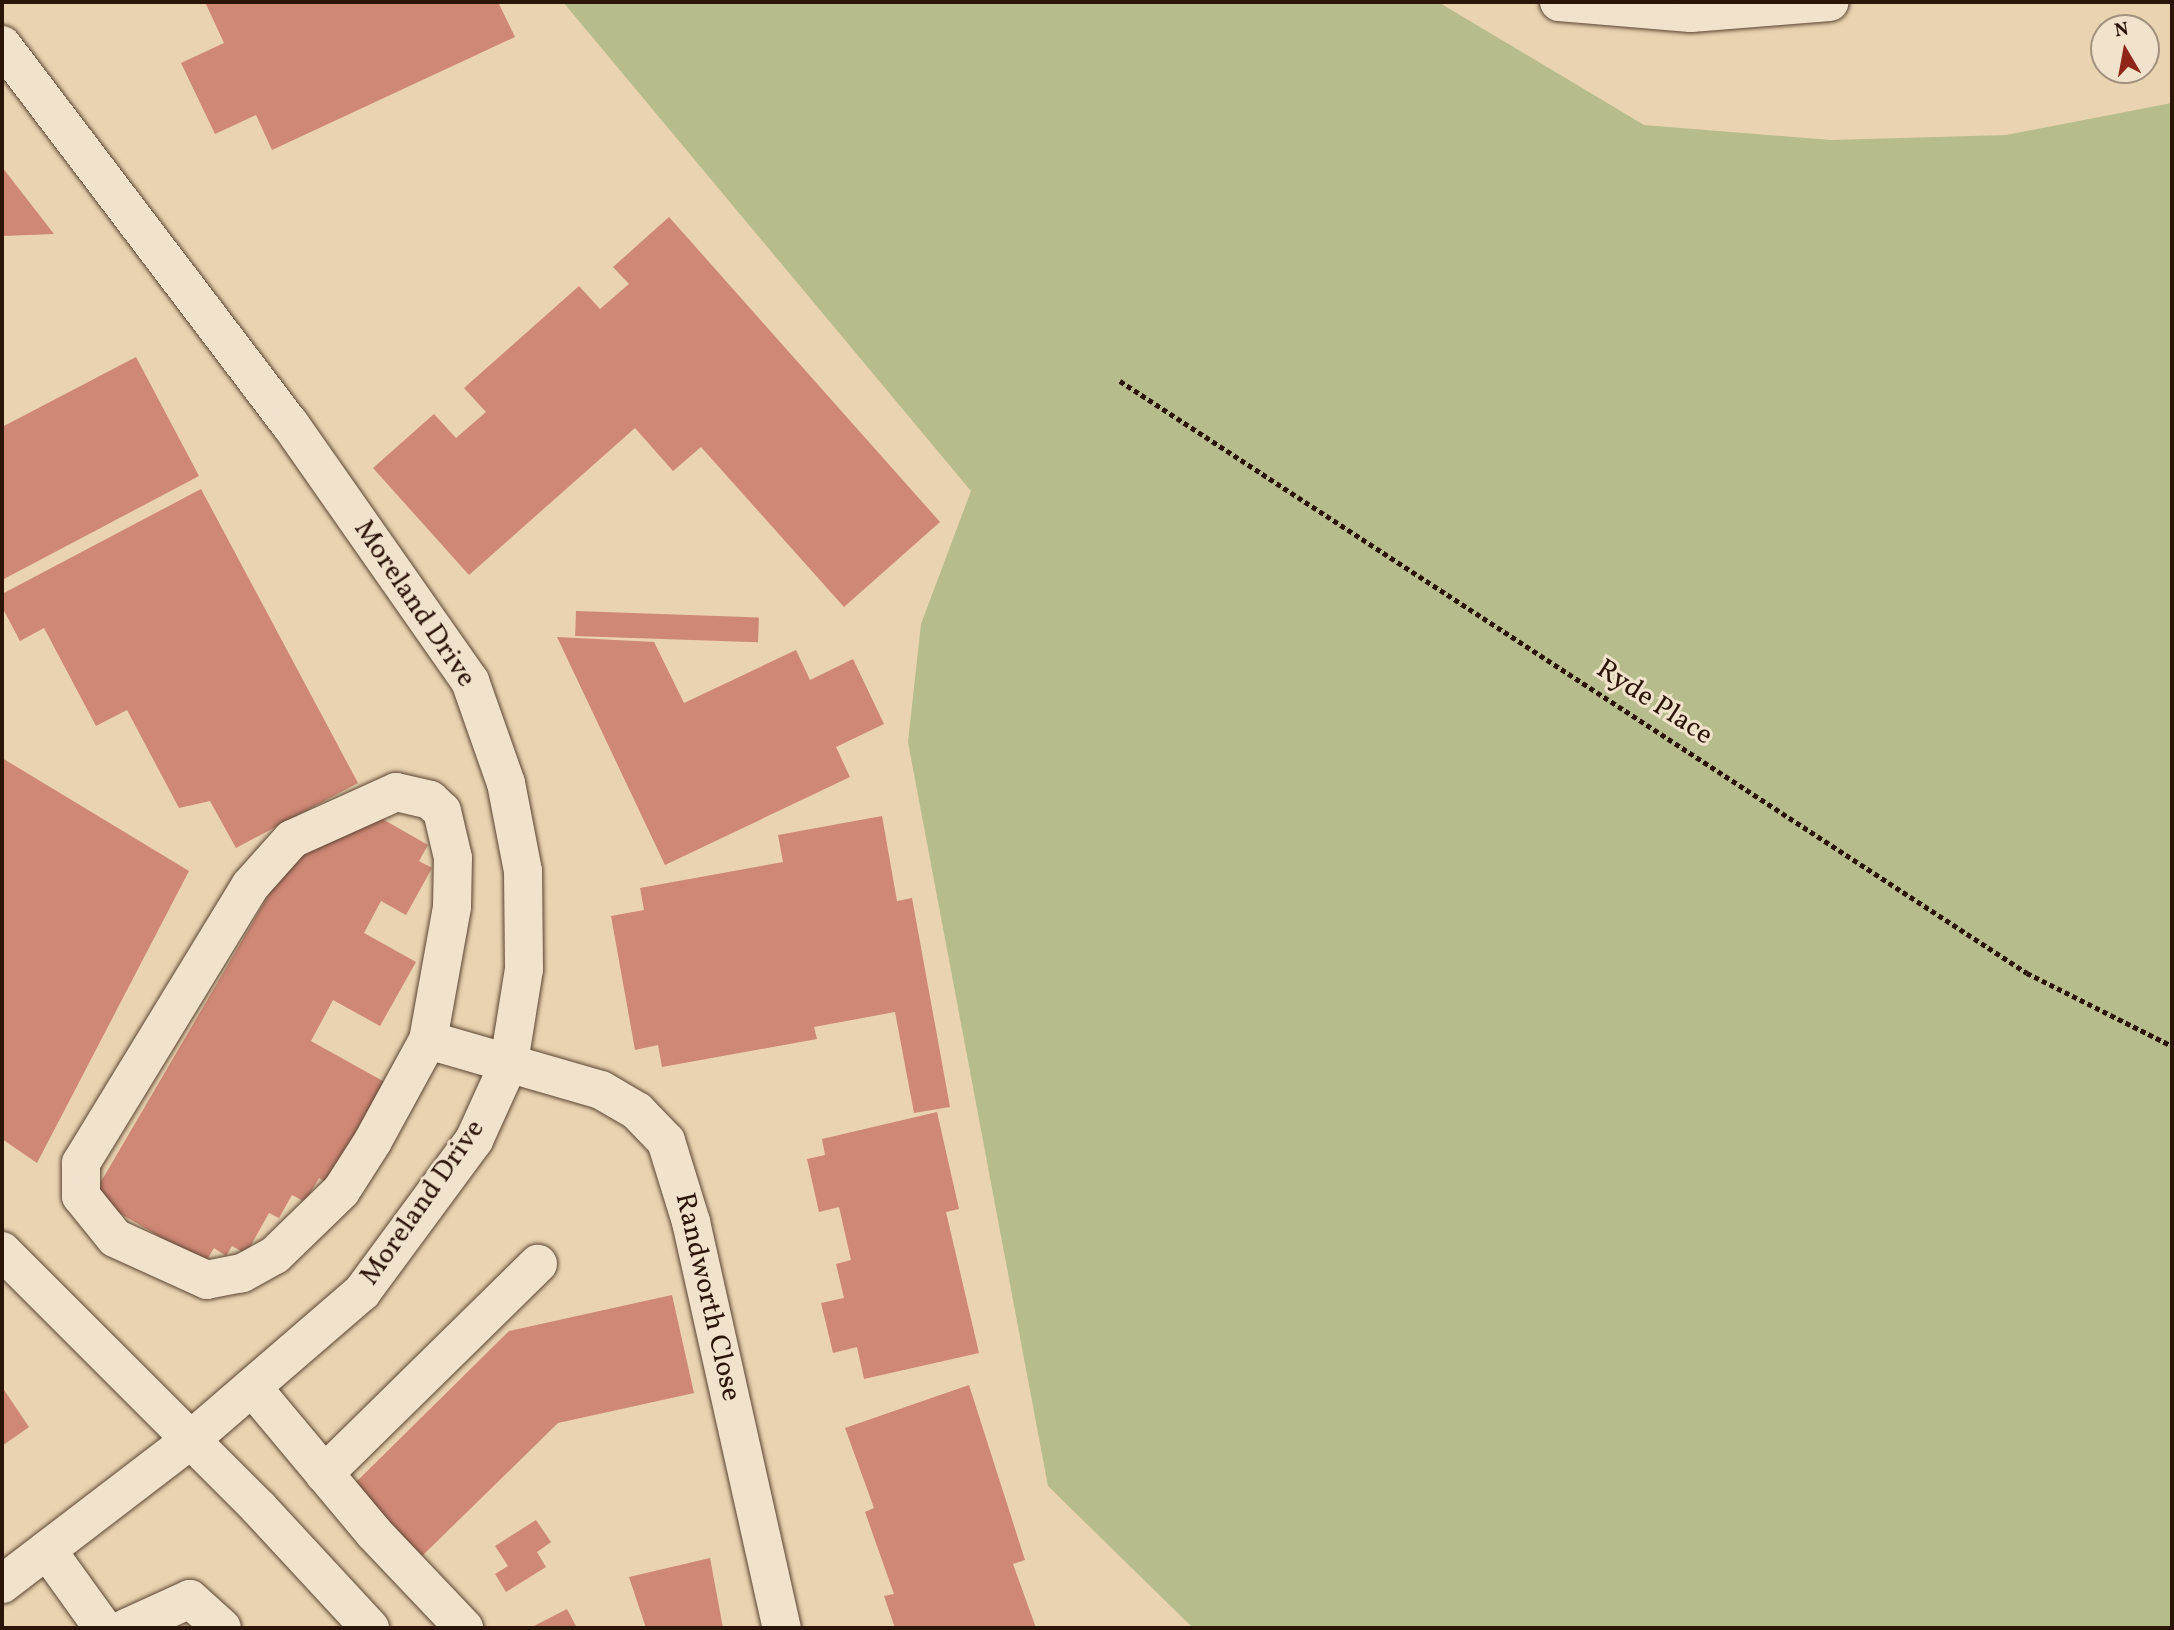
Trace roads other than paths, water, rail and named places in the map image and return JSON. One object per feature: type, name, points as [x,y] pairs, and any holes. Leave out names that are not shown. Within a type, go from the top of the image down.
[{"type":"street","points":[[1559,2],[1691,13],[1830,2]]},
{"type":"street","name":"Moreland Drive","points":[[2,45],[274,403],[470,681],[506,783],[523,871],[524,968],[509,1063],[474,1140],[362,1292],[188,1442],[2,1584]]},
{"type":"street","points":[[396,792],[430,800],[450,828],[452,907],[428,1040],[341,1191],[275,1255],[242,1273],[207,1280],[178,1271],[116,1238],[81,1196],[81,1163],[272,855],[318,823],[396,792]]},
{"type":"street","name":"Randworth Close","points":[[428,1040],[601,1090],[637,1111],[666,1141],[691,1222],[782,1628]]},
{"type":"street","points":[[2,1251],[188,1442],[258,1507],[370,1628]]},
{"type":"street","points":[[324,1474],[538,1264]]},
{"type":"street","points":[[252,1387],[324,1474],[464,1628]]},
{"type":"street","points":[[47,1550],[103,1628]]},
{"type":"street","points":[[126,1628],[190,1599],[222,1628]]}]
